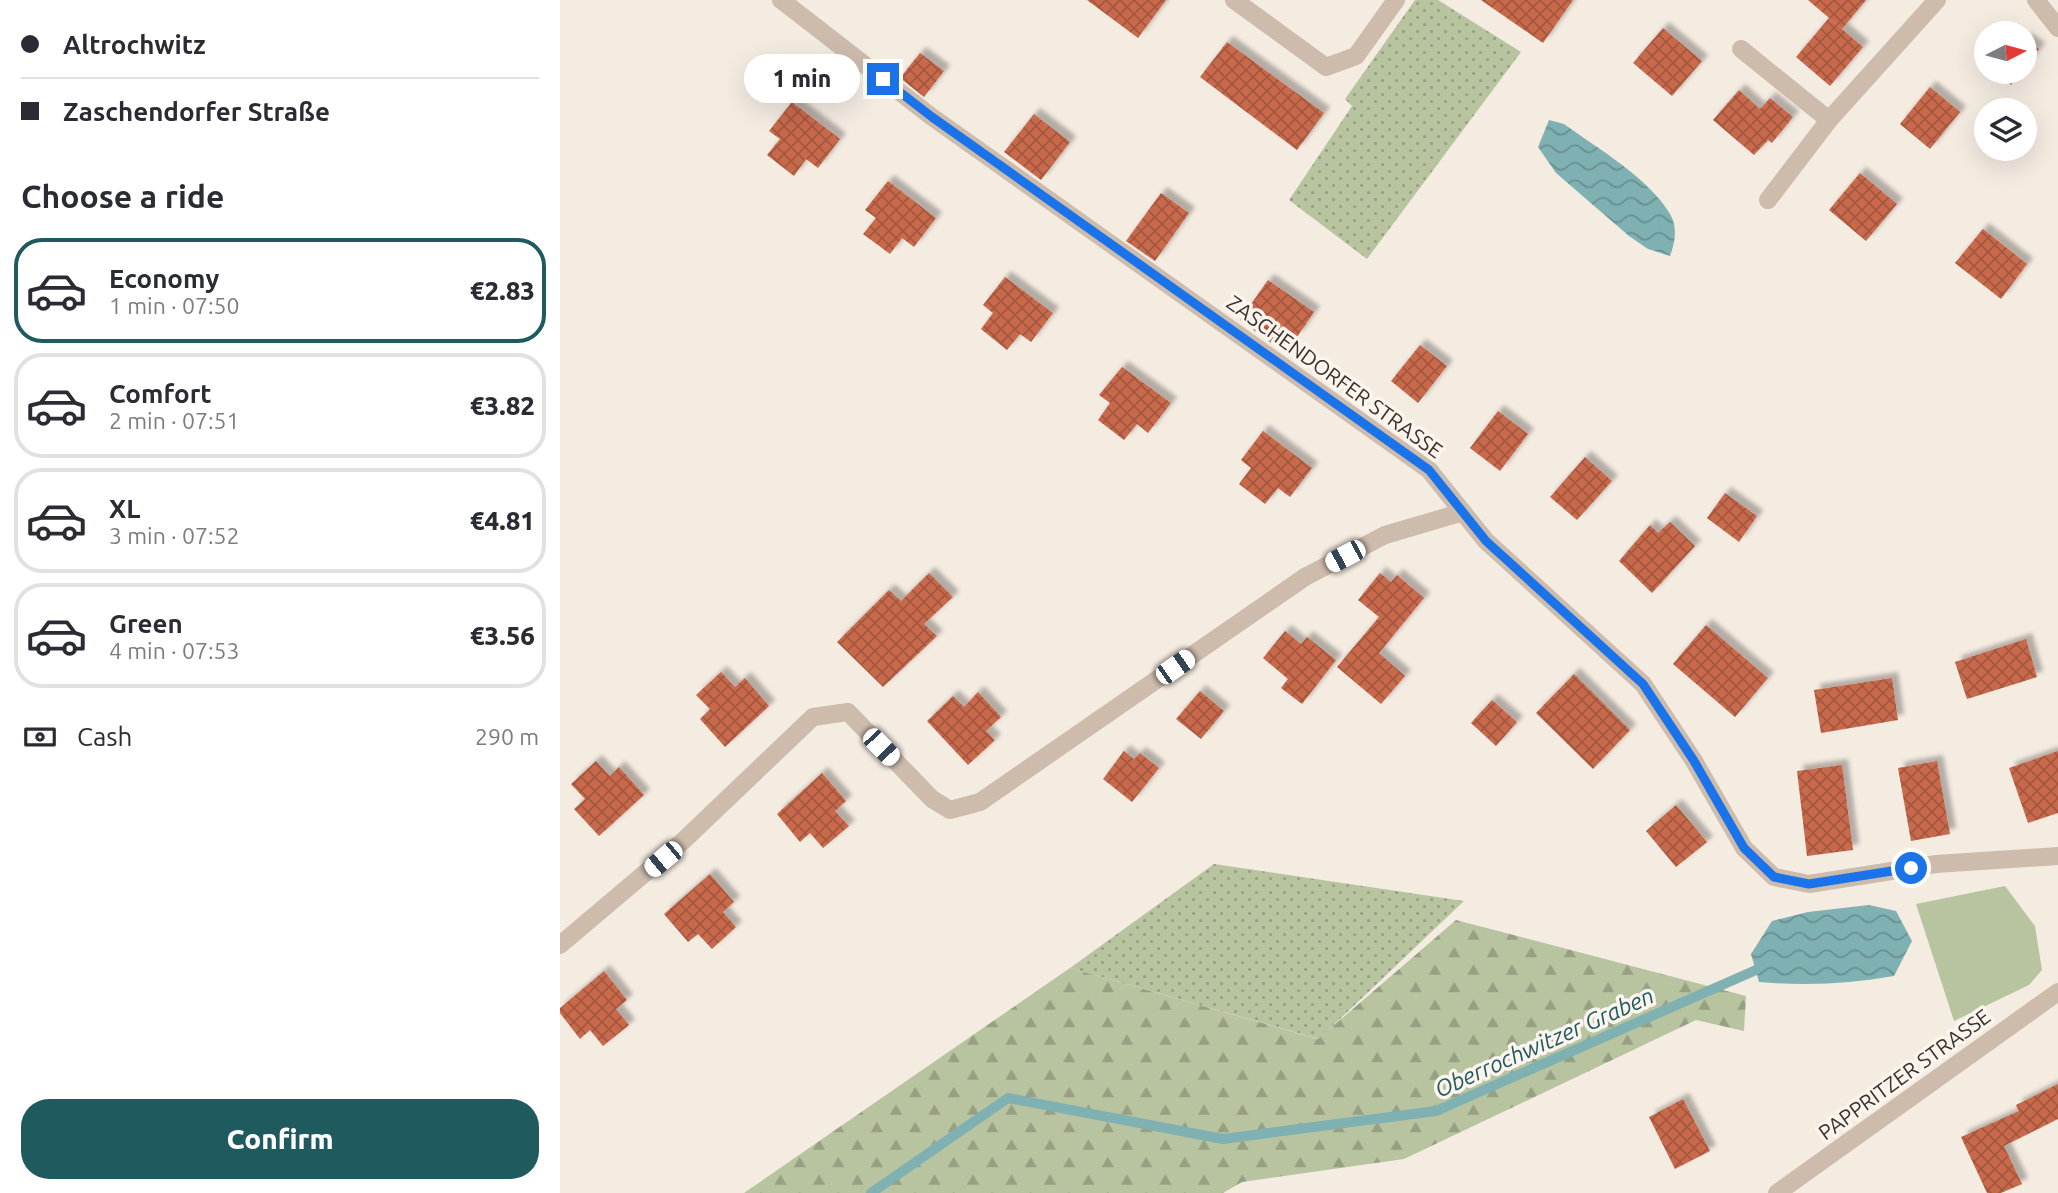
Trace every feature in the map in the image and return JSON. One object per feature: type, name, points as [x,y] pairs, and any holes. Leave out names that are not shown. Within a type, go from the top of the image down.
[{"type":"street","name":"ZASCHENDORFER STRASSE","points":[[781,0],[932,117],[1429,470],[1486,541],[1643,684],[1694,761],[1744,848],[1774,877],[1809,884],[1936,864],[2058,856]]},
{"type":"street","points":[[1234,0],[1326,68],[1356,56],[1396,0]]},
{"type":"street","points":[[1768,200],[1829,120],[1937,0]]},
{"type":"street","points":[[2036,0],[2058,28]]},
{"type":"street","points":[[1741,49],[1829,120]]},
{"type":"street","points":[[560,945],[683,842],[813,717],[848,712],[932,799],[950,810],[980,802],[1305,578],[1385,535],[1463,512]]},
{"type":"street","name":"PAPPRITZER STRASSE","points":[[1777,1193],[2058,992]]},
{"type":"green space","points":[[1415,0],[1438,0],[1521,52],[1367,259],[1289,200],[1352,106],[1345,99]]},
{"type":"green space","points":[[1214,864],[1464,901],[1319,1039],[1070,968]]},
{"type":"green space","points":[[2005,886],[2035,926],[2042,970],[2029,985],[1954,1021],[1916,904]]},
{"type":"green space","points":[[1456,920],[1746,996],[1744,1031],[1696,1020],[1404,1159],[1242,1182],[1223,1193],[744,1193],[1070,968],[1318,1039]]},
{"type":"water","points":[[1549,120],[1564,124],[1607,154],[1636,176],[1661,201],[1670,214],[1675,230],[1670,256],[1648,249],[1629,236],[1556,173],[1538,147]]},
{"type":"water","points":[[1869,905],[1896,911],[1912,941],[1894,976],[1827,984],[1759,982],[1751,954],[1772,921],[1808,912]]},
{"type":"building","points":[[1087,0],[1166,0],[1138,38]]},
{"type":"building","points":[[1481,0],[1573,0],[1543,43]]},
{"type":"building","points":[[1808,0],[1866,0],[1842,29]]},
{"type":"building","points":[[1829,18],[1863,47],[1830,86],[1796,57]]},
{"type":"building","points":[[1663,28],[1702,61],[1672,96],[1633,63]]},
{"type":"building","points":[[1227,42],[1324,113],[1297,150],[1200,77]]},
{"type":"building","points":[[920,53],[944,71],[924,97],[900,78]]},
{"type":"building","points":[[1930,87],[1960,112],[1930,149],[1900,124]]},
{"type":"building","points":[[1739,90],[1760,109],[1770,98],[1793,117],[1772,143],[1768,140],[1754,155],[1713,120]]},
{"type":"building","points":[[792,102],[840,139],[818,168],[806,159],[794,176],[767,155],[780,139],[769,131]]},
{"type":"building","points":[[1034,114],[1070,142],[1041,180],[1004,152]]},
{"type":"building","points":[[1860,173],[1897,204],[1866,241],[1829,210]]},
{"type":"building","points":[[888,181],[936,218],[914,247],[902,238],[890,254],[863,234],[876,218],[865,210]]},
{"type":"building","points":[[1161,193],[1189,213],[1155,261],[1126,241]]},
{"type":"building","points":[[1983,229],[2027,264],[2001,299],[1955,263]]},
{"type":"building","points":[[1005,277],[1053,313],[1031,342],[1020,334],[1007,350],[981,329],[993,313],[983,305]]},
{"type":"building","points":[[1268,280],[1314,312],[1297,337],[1288,332],[1278,348],[1240,320]]},
{"type":"building","points":[[1420,345],[1447,366],[1418,403],[1391,381]]},
{"type":"building","points":[[1122,367],[1171,403],[1148,433],[1137,424],[1124,440],[1098,420],[1110,403],[1099,395]]},
{"type":"building","points":[[1498,411],[1528,434],[1500,471],[1470,448]]},
{"type":"building","points":[[1263,431],[1312,468],[1290,497],[1278,488],[1265,504],[1239,484],[1251,468],[1241,460]]},
{"type":"building","points":[[1585,457],[1612,481],[1577,520],[1550,497]]},
{"type":"building","points":[[1725,493],[1757,516],[1739,542],[1707,518]]},
{"type":"building","points":[[1670,522],[1695,546],[1652,593],[1619,561],[1650,525],[1658,533]]},
{"type":"building","points":[[929,573],[953,597],[924,624],[937,636],[883,687],[837,642],[889,590],[901,601]]},
{"type":"building","points":[[1380,573],[1391,582],[1397,575],[1424,598],[1379,653],[1405,676],[1381,704],[1337,667],[1379,617],[1358,600]]},
{"type":"building","points":[[1706,625],[1768,678],[1735,717],[1673,664]]},
{"type":"building","points":[[1285,631],[1301,644],[1307,637],[1336,660],[1302,704],[1281,688],[1288,679],[1263,658]]},
{"type":"building","points":[[2026,639],[2037,677],[1967,699],[1955,662]]},
{"type":"building","points":[[721,672],[735,687],[745,678],[769,706],[725,747],[700,719],[710,709],[696,695]]},
{"type":"building","points":[[1574,674],[1630,730],[1593,769],[1536,713]]},
{"type":"building","points":[[1892,678],[1898,720],[1821,733],[1814,690]]},
{"type":"building","points":[[1200,691],[1224,711],[1201,739],[1176,719]]},
{"type":"building","points":[[978,692],[1001,717],[986,731],[995,740],[968,765],[927,721],[953,696],[964,707]]},
{"type":"building","points":[[1492,700],[1517,722],[1496,746],[1471,723]]},
{"type":"building","points":[[1124,751],[1134,759],[1140,753],[1159,768],[1132,802],[1103,779]]},
{"type":"building","points":[[2058,751],[2058,813],[2028,823],[2009,768]]},
{"type":"building","points":[[596,761],[610,776],[619,767],[644,795],[599,836],[574,809],[585,799],[571,784]]},
{"type":"building","points":[[1937,761],[1950,834],[1911,841],[1898,768]]},
{"type":"building","points":[[1842,765],[1853,850],[1807,856],[1797,771]]},
{"type":"building","points":[[822,773],[846,801],[835,811],[849,826],[823,848],[810,833],[800,842],[777,814]]},
{"type":"building","points":[[1676,805],[1707,842],[1676,867],[1646,831]]},
{"type":"building","points":[[710,874],[734,902],[723,912],[736,927],[712,949],[698,934],[688,942],[664,914]]},
{"type":"building","points":[[604,971],[627,1000],[616,1009],[629,1025],[603,1046],[590,1030],[580,1039],[560,1013],[560,1008]]},
{"type":"building","points":[[2058,1084],[2058,1119],[2004,1146],[2022,1184],[2001,1193],[1987,1193],[1961,1137],[2019,1111],[2016,1105]]},
{"type":"building","points":[[1683,1099],[1710,1151],[1675,1169],[1649,1117]]},
{"type":"waterway","name":"Oberrochwitzer Graben","points":[[871,1193],[1008,1098],[1223,1139],[1436,1111],[1756,970]]},
{"type":"route","points":[[883,79],[932,117],[1429,470],[1486,541],[1643,684],[1694,761],[1744,848],[1774,877],[1809,884],[1911,868]]}]
